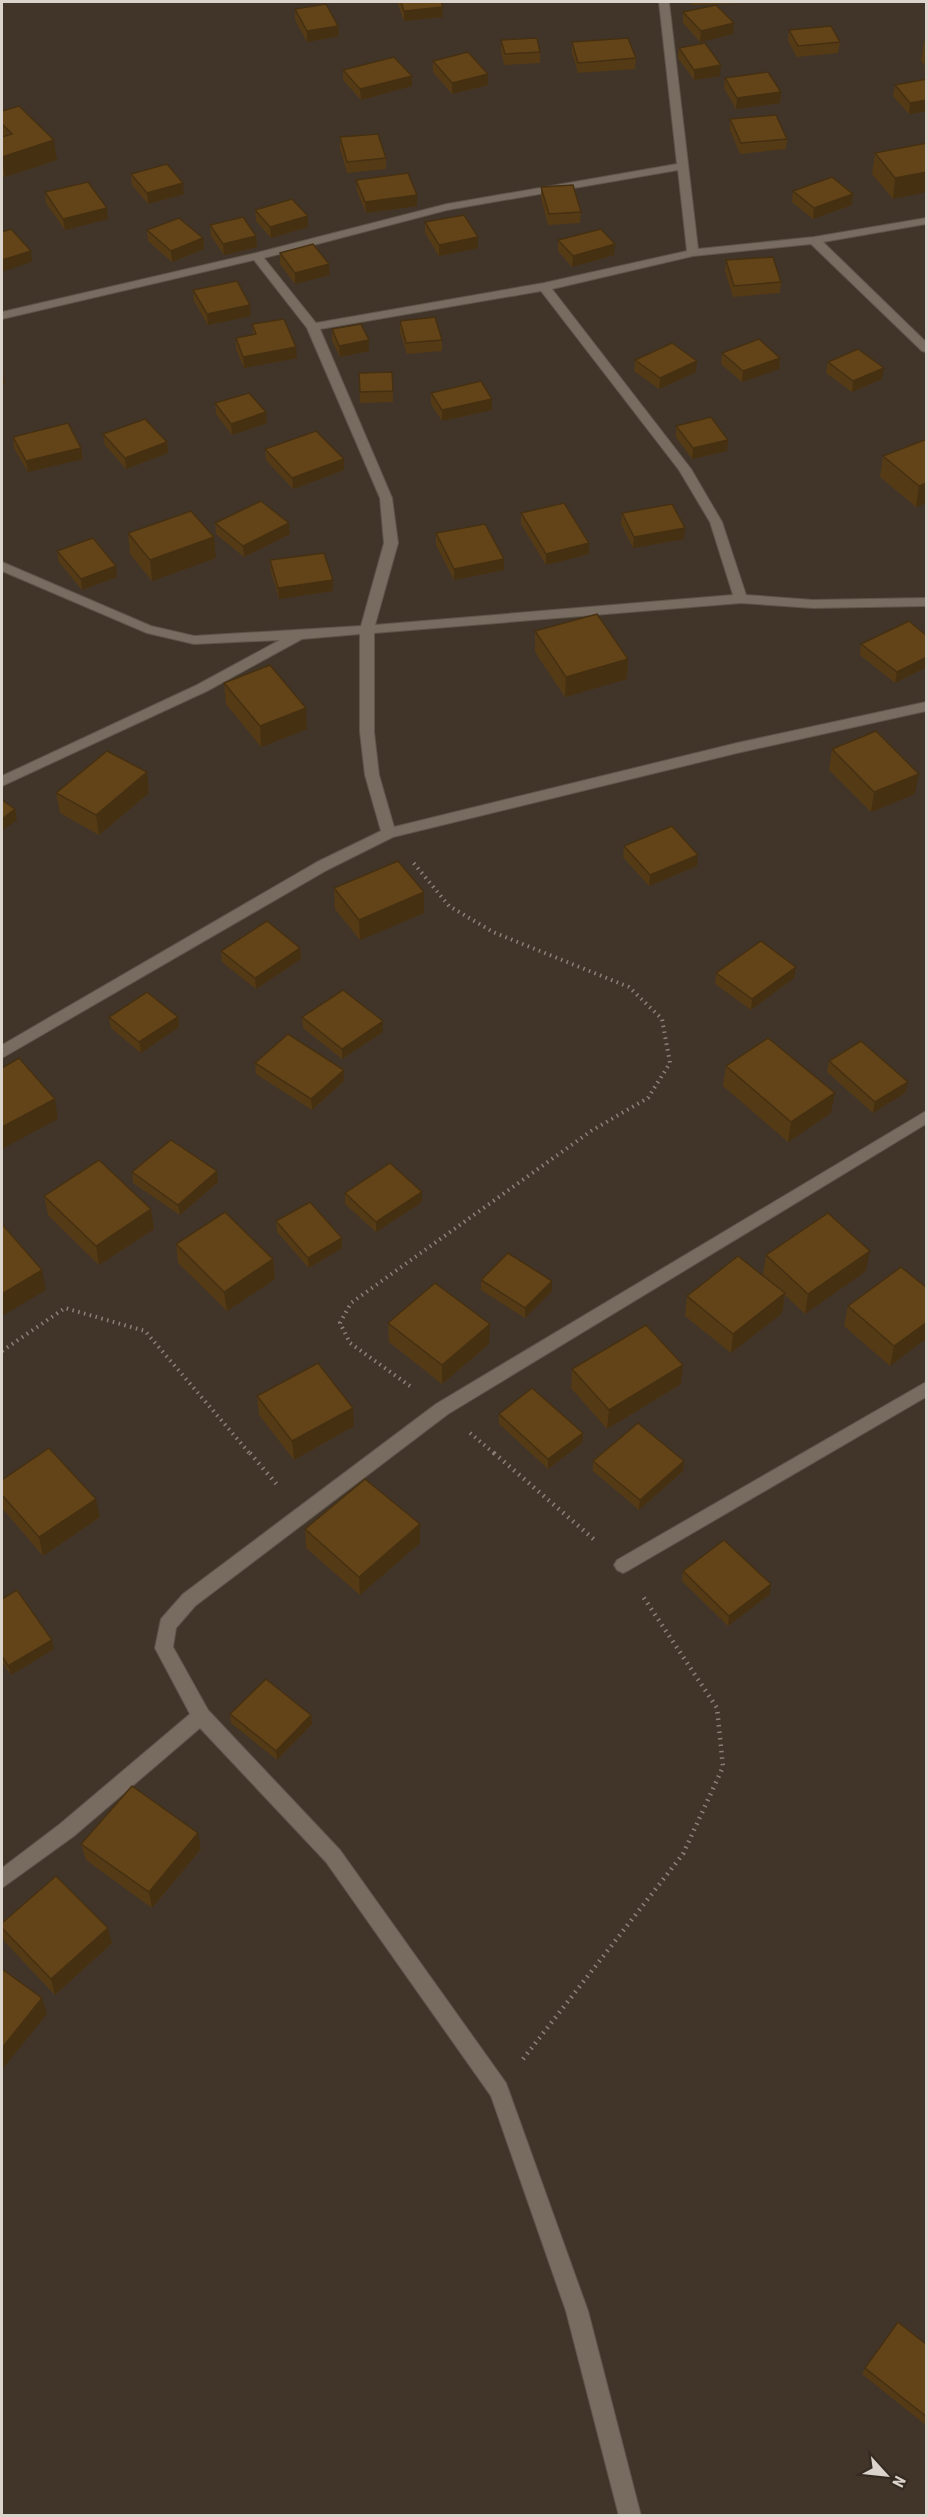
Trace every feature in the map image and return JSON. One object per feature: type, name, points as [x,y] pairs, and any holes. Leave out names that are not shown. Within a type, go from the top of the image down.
[{"type":"street","points":[[664,2],[693,253]]},
{"type":"street","points":[[2,315],[257,256],[447,207],[683,166]]},
{"type":"street","points":[[313,327],[543,287],[693,253],[814,240],[927,221]]},
{"type":"street","points":[[814,240],[927,348]]},
{"type":"street","points":[[257,256],[313,327],[386,498],[391,543],[367,629],[367,732],[372,775],[389,833]]},
{"type":"street","points":[[543,287],[685,469],[716,522],[741,599]]},
{"type":"street","points":[[2,566],[147,629],[195,639],[300,635],[741,599],[813,604],[927,602]]},
{"type":"street","points":[[2,781],[202,688],[300,635]]},
{"type":"street","points":[[2,1052],[322,866],[389,833],[737,748],[927,707]]},
{"type":"street","points":[[630,2516],[577,2311],[500,2090],[333,1856],[201,1716],[164,1648],[167,1625],[189,1600],[442,1409],[927,1117]]},
{"type":"street","points":[[623,1565],[927,1389]]},
{"type":"street","points":[[2,1879],[67,1830],[201,1716]]},
{"type":"path","points":[[389,833],[449,906],[493,932],[629,987],[662,1019],[670,1063],[648,1098],[572,1144],[351,1303],[340,1323],[350,1343],[442,1409],[623,1565],[717,1708],[723,1767],[683,1854],[500,2090]]},
{"type":"path","points":[[2,1351],[65,1308],[144,1331],[302,1513]]},
{"type":"building","points":[[401,2],[441,2],[443,7],[404,11]]},
{"type":"building","points":[[326,4],[338,26],[307,31],[295,9]]},
{"type":"building","points":[[716,5],[734,23],[701,31],[683,12]]},
{"type":"building","points":[[831,26],[840,42],[798,46],[789,30]]},
{"type":"building","points":[[537,38],[540,52],[505,54],[501,40]]},
{"type":"building","points":[[628,38],[636,58],[578,63],[572,42]]},
{"type":"building","points":[[705,43],[721,65],[694,70],[679,48]]},
{"type":"building","points":[[468,52],[488,74],[452,83],[433,61]]},
{"type":"building","points":[[394,57],[412,76],[360,89],[343,70]]},
{"type":"building","points":[[768,72],[781,92],[737,98],[725,78]]},
{"type":"building","points":[[927,79],[927,100],[910,103],[895,85]]},
{"type":"building","points":[[19,106],[54,140],[2,157],[2,137],[12,134],[2,124],[2,111]]},
{"type":"building","points":[[776,115],[787,139],[741,143],[730,119]]},
{"type":"building","points":[[378,134],[386,158],[347,162],[340,137]]},
{"type":"building","points":[[927,143],[927,172],[895,178],[875,153]]},
{"type":"building","points":[[167,164],[183,183],[147,193],[131,174]]},
{"type":"building","points":[[408,173],[417,195],[365,202],[356,180]]},
{"type":"building","points":[[832,177],[853,194],[814,208],[793,191]]},
{"type":"building","points":[[88,182],[107,208],[63,219],[45,192]]},
{"type":"building","points":[[573,185],[581,212],[549,214],[541,187]]},
{"type":"building","points":[[292,199],[308,216],[270,227],[255,210]]},
{"type":"building","points":[[464,215],[478,237],[439,245],[425,222]]},
{"type":"building","points":[[243,217],[256,236],[223,244],[210,225]]},
{"type":"building","points":[[179,218],[203,238],[171,251],[147,230]]},
{"type":"building","points":[[11,229],[31,251],[2,260],[2,232]]},
{"type":"building","points":[[601,229],[615,244],[573,256],[558,240]]},
{"type":"building","points":[[313,244],[329,264],[295,273],[280,253]]},
{"type":"building","points":[[773,257],[781,282],[734,286],[726,260]]},
{"type":"building","points":[[237,281],[250,305],[207,314],[193,290]]},
{"type":"building","points":[[435,317],[442,340],[406,343],[400,321]]},
{"type":"building","points":[[284,319],[296,347],[243,357],[236,338],[256,334],[252,324]]},
{"type":"building","points":[[361,324],[369,340],[339,346],[332,329]]},
{"type":"building","points":[[759,339],[780,358],[743,371],[722,353]]},
{"type":"building","points":[[672,343],[697,361],[660,378],[635,360]]},
{"type":"building","points":[[858,349],[884,368],[853,381],[828,362]]},
{"type":"building","points":[[392,372],[393,391],[360,392],[359,373]]},
{"type":"building","points":[[481,381],[492,399],[442,410],[431,393]]},
{"type":"building","points":[[249,393],[266,412],[231,424],[215,403]]},
{"type":"building","points":[[711,417],[728,440],[693,448],[676,426]]},
{"type":"building","points":[[145,419],[167,442],[125,458],[103,434]]},
{"type":"building","points":[[68,423],[81,448],[26,461],[13,437]]},
{"type":"building","points":[[316,431],[344,459],[292,478],[265,449]]},
{"type":"building","points":[[927,439],[927,483],[919,486],[883,456]]},
{"type":"building","points":[[261,501],[289,523],[243,546],[215,523]]},
{"type":"building","points":[[564,503],[589,543],[546,554],[521,513]]},
{"type":"building","points":[[672,504],[685,528],[634,537],[622,513]]},
{"type":"building","points":[[191,511],[214,537],[150,560],[128,533]]},
{"type":"building","points":[[485,524],[504,559],[454,569],[436,533]]},
{"type":"building","points":[[93,538],[116,566],[81,579],[57,551]]},
{"type":"building","points":[[324,553],[333,580],[278,588],[270,560]]},
{"type":"building","points":[[597,614],[628,659],[566,677],[535,631]]},
{"type":"building","points":[[909,621],[927,636],[927,657],[897,672],[861,644]]},
{"type":"building","points":[[270,665],[306,708],[260,726],[224,683]]},
{"type":"building","points":[[876,731],[919,774],[874,792],[832,749]]},
{"type":"building","points":[[107,751],[147,772],[96,815],[56,793]]},
{"type":"building","points":[[2,800],[15,809],[2,819]]},
{"type":"building","points":[[672,826],[698,855],[650,875],[624,846]]},
{"type":"building","points":[[398,861],[424,892],[359,920],[334,888]]},
{"type":"building","points":[[267,921],[300,948],[255,978],[221,951]]},
{"type":"building","points":[[761,941],[796,967],[752,999],[716,973]]},
{"type":"building","points":[[343,990],[383,1021],[342,1049],[302,1017]]},
{"type":"building","points":[[147,992],[178,1017],[139,1042],[109,1017]]},
{"type":"building","points":[[288,1034],[344,1070],[311,1099],[255,1063]]},
{"type":"building","points":[[768,1038],[835,1093],[791,1122],[726,1066]]},
{"type":"building","points":[[861,1041],[908,1082],[875,1102],[829,1061]]},
{"type":"building","points":[[19,1058],[55,1099],[2,1127],[2,1068]]},
{"type":"building","points":[[171,1140],[217,1171],[178,1205],[132,1172]]},
{"type":"building","points":[[99,1160],[151,1209],[96,1246],[44,1196]]},
{"type":"building","points":[[390,1163],[422,1192],[376,1222],[345,1193]]},
{"type":"building","points":[[310,1202],[342,1238],[308,1258],[276,1221]]},
{"type":"building","points":[[225,1212],[273,1259],[224,1292],[176,1244]]},
{"type":"building","points":[[828,1213],[870,1251],[808,1294],[766,1255]]},
{"type":"building","points":[[2,1224],[42,1270],[2,1294]]},
{"type":"building","points":[[508,1253],[552,1281],[525,1308],[481,1280]]},
{"type":"building","points":[[738,1256],[785,1293],[733,1334],[687,1296]]},
{"type":"building","points":[[901,1267],[927,1288],[927,1322],[894,1346],[848,1306]]},
{"type":"building","points":[[435,1283],[490,1324],[442,1365],[388,1323]]},
{"type":"building","points":[[646,1325],[683,1365],[609,1410],[572,1369]]},
{"type":"building","points":[[318,1363],[353,1408],[292,1441],[257,1396]]},
{"type":"building","points":[[532,1388],[583,1433],[548,1459],[499,1414]]},
{"type":"building","points":[[638,1423],[684,1461],[640,1500],[593,1461]]},
{"type":"building","points":[[49,1448],[96,1499],[39,1537],[2,1495],[2,1480]]},
{"type":"building","points":[[365,1479],[420,1524],[359,1577],[305,1529]]},
{"type":"building","points":[[724,1540],[771,1584],[729,1616],[683,1571]]},
{"type":"building","points":[[17,1590],[52,1640],[8,1666],[2,1656],[2,1599]]},
{"type":"building","points":[[266,1679],[311,1715],[276,1751],[230,1714]]},
{"type":"building","points":[[132,1786],[198,1833],[149,1892],[81,1844]]},
{"type":"building","points":[[56,1876],[108,1928],[51,1979],[2,1928],[2,1923]]},
{"type":"building","points":[[2,1969],[42,1998],[2,2048]]},
{"type":"building","points":[[898,2322],[927,2345],[927,2417],[865,2368]]}]
